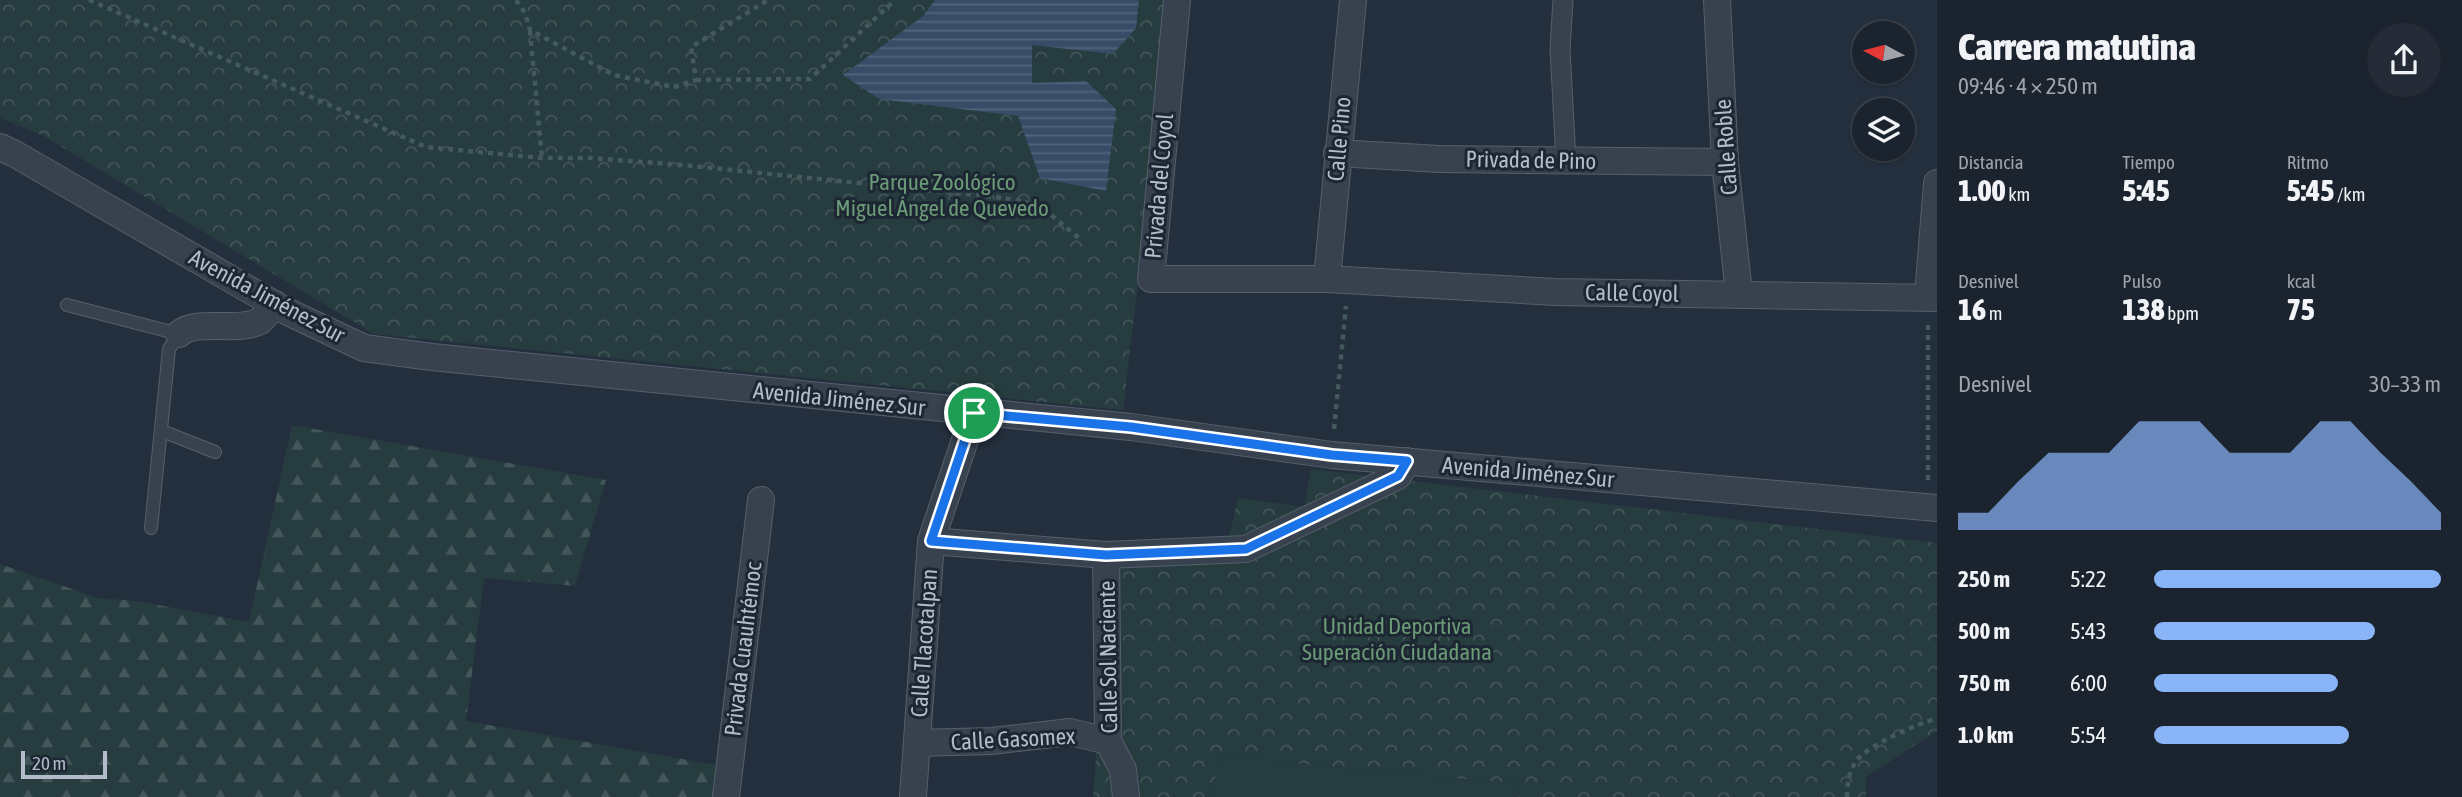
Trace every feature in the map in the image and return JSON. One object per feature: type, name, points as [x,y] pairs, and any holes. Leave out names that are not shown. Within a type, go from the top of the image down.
[{"type":"street","name":"Privada del Coyol","points":[[1177,0],[1151,279],[1338,280]]},
{"type":"street","name":"Calle Pino","points":[[1338,280],[1338,153],[1353,0]]},
{"type":"street","points":[[1563,0],[1560,49],[1566,161]]},
{"type":"street","name":"Calle Roble","points":[[1717,0],[1725,162],[1739,294]]},
{"type":"street","name":"Avenida Jiménez Sur","points":[[0,148],[15,154],[275,304],[364,348],[974,413],[1131,427],[1332,455],[1933,508]]},
{"type":"street","name":"Privada de Pino","points":[[1338,153],[1439,159],[1725,162]]},
{"type":"street","points":[[1932,297],[1937,183]]},
{"type":"street","name":"Calle Coyol","points":[[1338,280],[1555,292],[1932,297]]},
{"type":"street","points":[[179,334],[183,330],[195,328],[249,325],[262,320],[275,304]]},
{"type":"street","name":"Calle Tlacotalpan","points":[[913,797],[931,541],[974,413]]},
{"type":"street","points":[[931,541],[1106,555],[1246,549],[1398,476],[1407,461]]},
{"type":"street","name":"Privada Cuauhtémoc","points":[[726,797],[761,500]]},
{"type":"street","name":"Calle Sol Naciente","points":[[1106,555],[1108,741],[1123,770],[1126,797]]},
{"type":"street","name":"Calle Gasomex","points":[[917,743],[992,741],[1070,732],[1108,741]]},
{"type":"lane","points":[[68,306],[179,334],[169,349],[151,528]]},
{"type":"lane","points":[[162,431],[215,452]]},
{"type":"path","points":[[89,0],[426,146],[542,158],[591,158],[682,165],[1004,198],[1039,205],[1080,239]]},
{"type":"path","points":[[516,0],[525,13],[530,30],[542,158]]},
{"type":"path","points":[[696,80],[691,47],[768,0]]},
{"type":"path","points":[[530,30],[614,75],[674,87],[696,80],[810,79],[895,0]]},
{"type":"path","points":[[1332,455],[1338,280]]},
{"type":"path","points":[[1932,297],[1933,508]]},
{"type":"path","points":[[1847,797],[1850,773],[1859,756],[1910,727],[1937,719]]},
{"type":"green space","name":"Parque Zoológico Miguel Ángel de Quevedo","points":[[0,0],[1171,0],[1123,410],[374,334],[42,135],[0,118]]},
{"type":"green space","points":[[292,425],[606,480],[575,586],[484,578],[466,721],[717,765],[713,797],[0,797],[0,564],[98,598],[136,601],[249,622]]},
{"type":"green space","name":"Unidad Deportiva Superación Ciudadana","points":[[1311,469],[1937,543],[1937,731],[1866,777],[1866,797],[1093,797],[1111,546],[1228,541],[1238,498],[1305,507]]},
{"type":"green space","points":[[1217,756],[1520,784],[1519,797],[1214,797]]},
{"type":"water","points":[[935,0],[1139,0],[1136,28],[1113,54],[1032,45],[1032,83],[1086,81],[1116,109],[1106,191],[1040,178],[1018,116],[879,99],[843,75],[923,16]]},
{"type":"route","points":[[974,413],[1131,427],[1332,455],[1407,461],[1398,476],[1318,512],[1246,549],[1106,555],[931,541],[974,413]]}]
